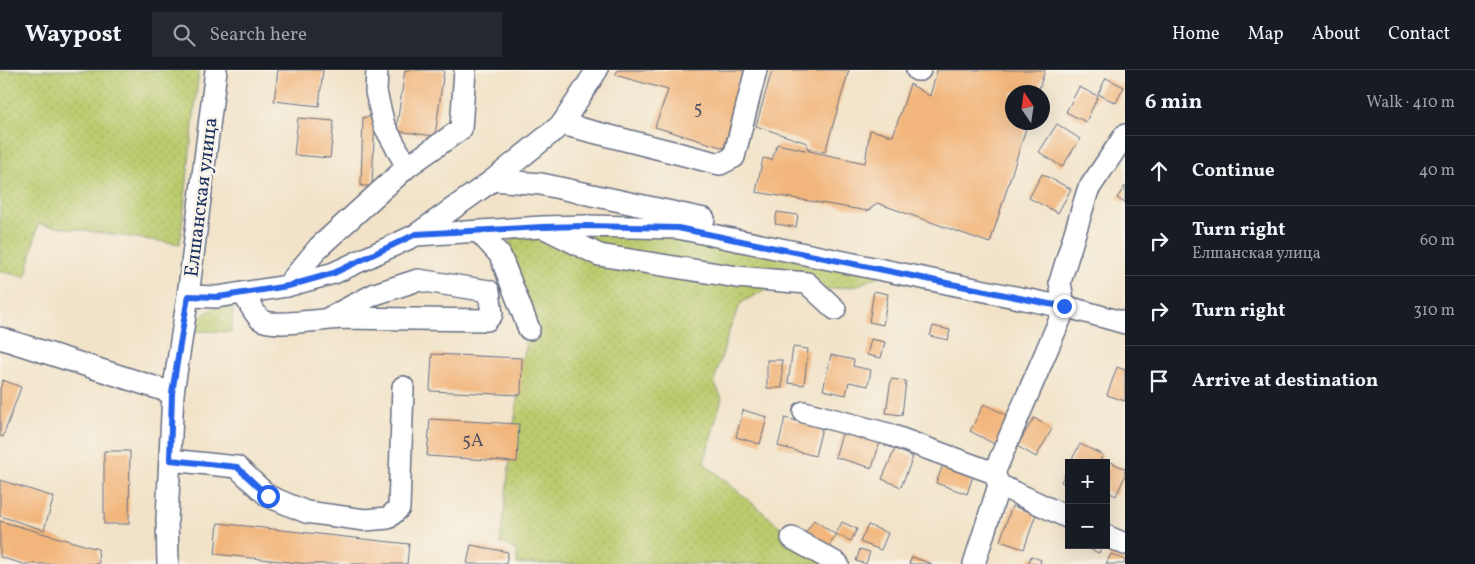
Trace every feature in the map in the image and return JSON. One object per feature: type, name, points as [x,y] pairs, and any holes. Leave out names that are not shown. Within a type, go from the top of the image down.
[{"type":"street","name":"Елшанская улица","points":[[168,564],[167,520],[172,393],[188,296],[216,70]]},
{"type":"street","points":[[377,70],[376,92],[384,125],[407,167]]},
{"type":"street","points":[[288,286],[319,246],[407,167],[461,129],[465,70]]},
{"type":"street","points":[[188,296],[218,297],[288,286],[334,273],[416,234],[494,180],[562,124],[597,70]]},
{"type":"street","points":[[562,124],[720,164],[734,157],[756,70]]},
{"type":"street","points":[[974,564],[996,479],[1064,306],[1060,282],[1088,190],[1125,135]]},
{"type":"street","points":[[494,180],[541,184],[749,229]]},
{"type":"street","points":[[416,234],[480,232],[542,227],[678,228],[1064,306],[1125,323]]},
{"type":"street","points":[[542,227],[599,255],[737,277],[807,283],[835,309]]},
{"type":"street","points":[[480,232],[500,255],[529,329]]},
{"type":"street","points":[[243,293],[261,320],[274,323],[341,318],[487,320],[492,314],[489,292],[506,271]]},
{"type":"street","points":[[327,319],[375,294],[418,280],[489,292]]},
{"type":"street","points":[[0,338],[172,393]]},
{"type":"street","points":[[170,460],[237,467],[268,496],[306,512],[365,520],[388,518],[399,508],[403,387]]},
{"type":"street","points":[[804,412],[888,434],[996,479],[1065,516]]},
{"type":"street","points":[[792,538],[838,564]]},
{"type":"street","points":[[1110,538],[1125,544]]},
{"type":"green space","points":[[0,70],[199,70],[180,244],[38,224],[26,277],[0,271]]},
{"type":"green space","points":[[677,233],[881,275],[856,286],[807,292],[770,287],[741,303],[730,328],[714,382],[722,398],[704,463],[783,529],[789,540],[829,564],[517,564],[517,551],[504,543],[500,544],[522,358],[526,349],[515,269],[509,241],[520,235]]},
{"type":"green space","points":[[234,303],[231,332],[191,331],[199,319],[209,311]]},
{"type":"building","points":[[278,70],[323,70],[319,106],[274,101]]},
{"type":"building","points":[[405,70],[444,70],[435,136],[396,131]]},
{"type":"building","points":[[618,70],[746,70],[724,148],[655,127],[668,90],[615,75]]},
{"type":"building","points":[[772,70],[849,70],[825,152],[807,148],[807,143],[756,126]]},
{"type":"building","points":[[937,70],[1045,70],[1040,85],[1005,85],[1005,130],[1025,130],[990,243],[877,203],[868,211],[756,192],[763,158],[772,160],[777,144],[865,163],[870,130],[893,136],[910,84],[930,96]]},
{"type":"building","points":[[1106,78],[1124,87],[1116,103],[1098,94]]},
{"type":"building","points":[[1079,87],[1098,96],[1086,122],[1066,112]]},
{"type":"building","points":[[363,117],[375,117],[372,186],[361,186]]},
{"type":"building","points":[[298,118],[334,121],[330,158],[294,155]]},
{"type":"building","points":[[1057,124],[1080,139],[1062,167],[1039,152]]},
{"type":"building","points":[[1042,174],[1071,189],[1058,213],[1029,198]]},
{"type":"building","points":[[1125,186],[1125,203],[1117,198]]},
{"type":"building","points":[[777,212],[798,215],[796,227],[775,224]]},
{"type":"building","points":[[874,291],[888,294],[883,325],[869,322]]},
{"type":"building","points":[[933,326],[950,330],[948,340],[930,336]]},
{"type":"building","points":[[871,339],[885,342],[881,358],[867,355]]},
{"type":"building","points":[[793,347],[808,349],[804,385],[788,383]]},
{"type":"building","points":[[432,354],[522,358],[521,395],[430,391]]},
{"type":"building","points":[[831,355],[854,360],[853,366],[871,370],[868,386],[849,382],[846,395],[823,390]]},
{"type":"building","points":[[767,360],[782,360],[782,388],[767,388]]},
{"type":"building","points":[[1117,367],[1125,370],[1125,401],[1107,395]]},
{"type":"building","points":[[891,379],[906,381],[902,415],[886,413]]},
{"type":"building","points":[[3,380],[21,387],[3,437],[0,436],[0,389]]},
{"type":"building","points":[[984,404],[1012,418],[998,446],[970,431]]},
{"type":"building","points":[[743,410],[767,417],[760,444],[736,437]]},
{"type":"building","points":[[785,418],[822,428],[815,456],[778,446]]},
{"type":"building","points":[[1034,418],[1052,429],[1036,457],[1017,446]]},
{"type":"building","points":[[430,419],[519,424],[517,462],[427,456]]},
{"type":"building","points":[[843,431],[880,442],[872,468],[835,457]]},
{"type":"building","points":[[1080,444],[1103,455],[1101,459],[1072,459]]},
{"type":"building","points":[[895,449],[913,457],[901,487],[882,479]]},
{"type":"building","points":[[104,451],[130,451],[129,524],[104,524]]},
{"type":"building","points":[[944,462],[974,473],[967,494],[936,483]]},
{"type":"building","points":[[1111,462],[1125,469],[1125,476],[1116,496],[1110,493]]},
{"type":"building","points":[[1065,474],[1065,484],[1061,482]]},
{"type":"building","points":[[0,480],[54,497],[44,530],[0,516]]},
{"type":"building","points":[[1012,506],[1036,514],[1024,549],[1000,541]]},
{"type":"building","points":[[814,520],[836,535],[826,551],[803,537]]},
{"type":"building","points":[[0,521],[98,549],[99,564],[23,564],[0,557]]},
{"type":"building","points":[[842,522],[857,529],[851,541],[836,534]]},
{"type":"building","points":[[218,523],[409,544],[407,564],[307,564],[215,554]]},
{"type":"building","points":[[868,525],[888,533],[881,550],[860,542]]},
{"type":"building","points":[[471,545],[508,552],[506,564],[467,564]]},
{"type":"building","points":[[860,549],[870,552],[866,564],[856,561]]},
{"type":"building","points":[[1089,549],[1100,549],[1099,553]]},
{"type":"building","points":[[1111,554],[1125,560],[1124,564],[1106,564]]},
{"type":"building","points":[[1031,556],[1041,560],[1040,564],[1028,564]]},
{"type":"building","points":[[912,557],[932,564],[909,564]]},
{"type":"route","points":[[268,496],[237,467],[170,460],[172,393],[188,296],[218,297],[288,286],[334,273],[416,234],[480,232],[542,227],[678,228],[1064,306]]}]
